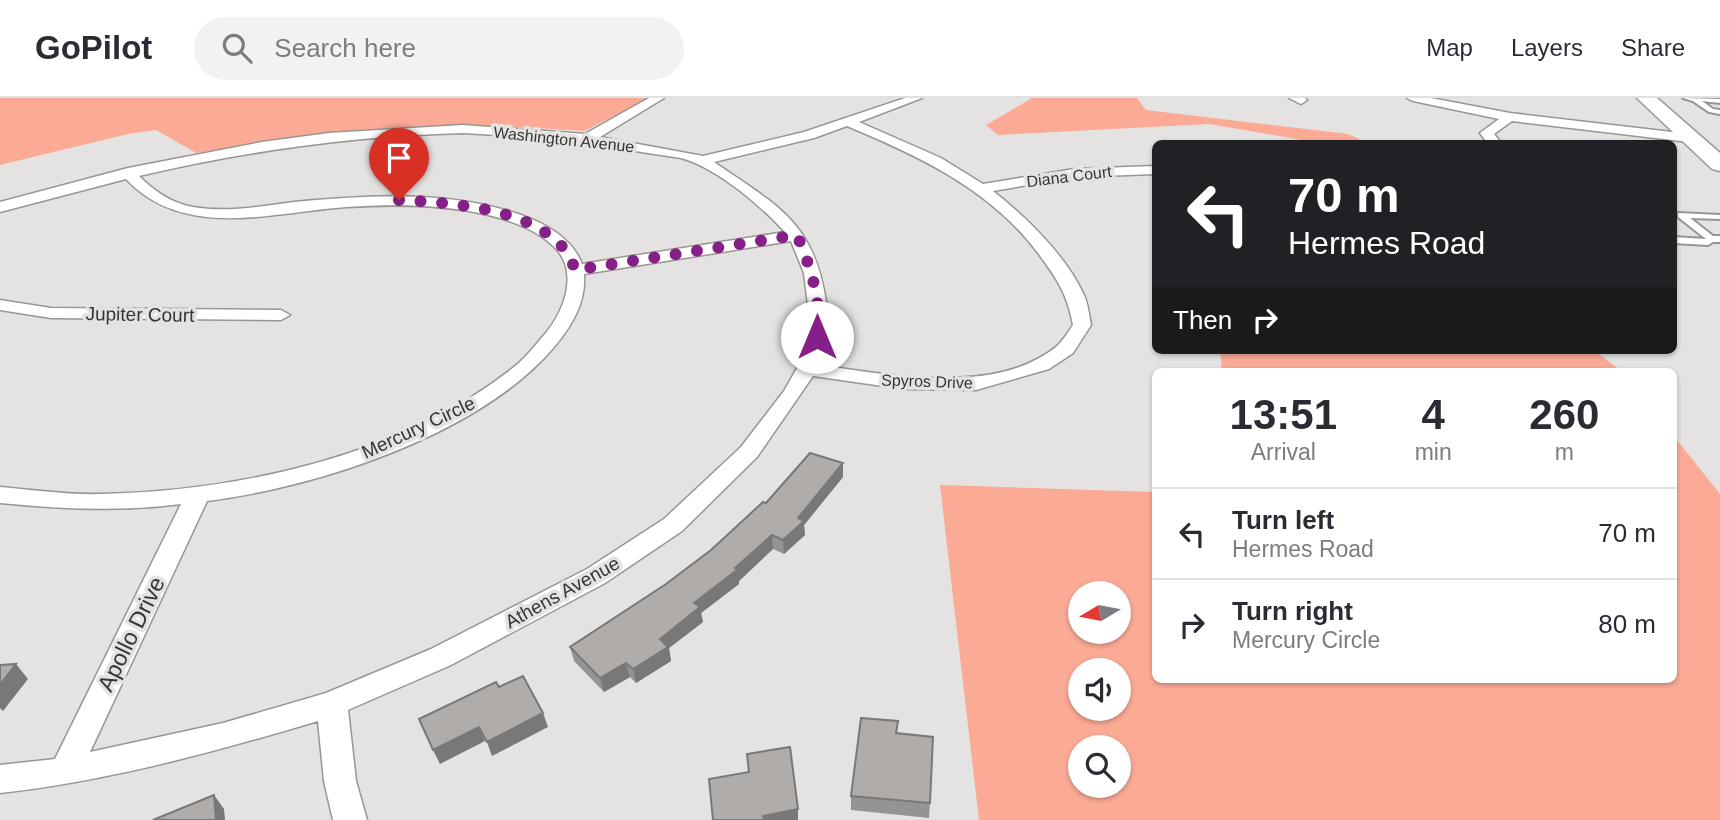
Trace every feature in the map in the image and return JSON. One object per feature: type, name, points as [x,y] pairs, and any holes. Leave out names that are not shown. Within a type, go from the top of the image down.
[{"type":"main road","points":[[1646,98],[1720,163]]},
{"type":"street","points":[[586,139],[658,98]]},
{"type":"street","name":"Washington Avenue","points":[[0,207],[128,172],[272,145],[402,131],[529,132],[683,154],[703,160],[809,135],[916,98]]},
{"type":"street","points":[[1413,98],[1510,117],[1689,138]]},
{"type":"street","points":[[1492,140],[1486,133],[1510,117]]},
{"type":"street","name":"Spyros Drive","points":[[806,369],[904,383],[976,384],[1042,365],[1066,349],[1082,325],[1075,293],[1040,243],[1011,211],[955,170],[848,122]]},
{"type":"street","name":"Athens Avenue","points":[[0,779],[65,772],[223,736],[332,704],[441,657],[584,583],[673,525],[749,452],[793,393],[815,354],[819,321],[813,272],[797,235],[773,210],[703,160]]},
{"type":"street","name":"Diana Court","points":[[983,188],[1074,173],[1152,170]]},
{"type":"street","points":[[128,172],[146,192],[159,201],[198,212],[237,213],[399,200],[482,209],[522,220],[547,233],[567,251],[575,270],[797,235]]},
{"type":"street","name":"Mercury Circle","points":[[0,495],[103,502],[197,496],[280,480],[372,452],[461,411],[521,372],[560,328],[575,298],[575,270]]},
{"type":"street","name":"Jupiter Court","points":[[0,305],[51,313],[281,315]]},
{"type":"street","name":"Apollo Drive","points":[[65,772],[197,496]]},
{"type":"street","points":[[332,704],[340,781],[351,820]]},
{"type":"lane","points":[[1686,98],[1720,101]]},
{"type":"lane","points":[[1695,99],[1711,111],[1720,112]]},
{"type":"lane","points":[[1716,239],[1681,215],[1720,217]]},
{"type":"lane","points":[[1677,240],[1708,242],[1716,239]]},
{"type":"shaded area","points":[[0,98],[650,98],[584,131],[506,126],[402,127],[327,133],[196,153],[156,130],[128,134],[0,165]]},
{"type":"shaded area","points":[[1032,98],[1137,98],[1146,110],[1348,134],[1361,140],[1302,140],[1209,124],[998,135],[986,125]]},
{"type":"shaded area","points":[[1220,354],[1599,354],[1617,368],[1222,368]]},
{"type":"shaded area","points":[[1677,440],[1720,494],[1720,820],[979,820],[940,485],[1152,492],[1152,683],[1677,683]]},
{"type":"building","points":[[810,453],[843,463],[798,518],[804,521],[783,540],[772,535],[735,568],[737,570],[694,603],[700,607],[660,639],[668,647],[633,669],[626,663],[600,678],[570,647],[666,584],[711,550],[763,502],[766,503]]},
{"type":"building","points":[[16,664],[0,685],[0,665]]},
{"type":"building","points":[[523,676],[543,713],[487,742],[479,727],[433,750],[419,719],[496,682],[499,687]]},
{"type":"building","points":[[861,718],[898,721],[896,733],[933,737],[930,803],[851,796]]},
{"type":"building","points":[[790,747],[798,809],[763,816],[764,820],[713,820],[709,779],[749,772],[747,754]]},
{"type":"building","points":[[214,795],[216,820],[153,820]]},
{"type":"route","points":[[399,200],[464,206],[522,220],[547,233],[567,251],[575,270],[797,235],[813,272],[819,321],[817,337]]}]
